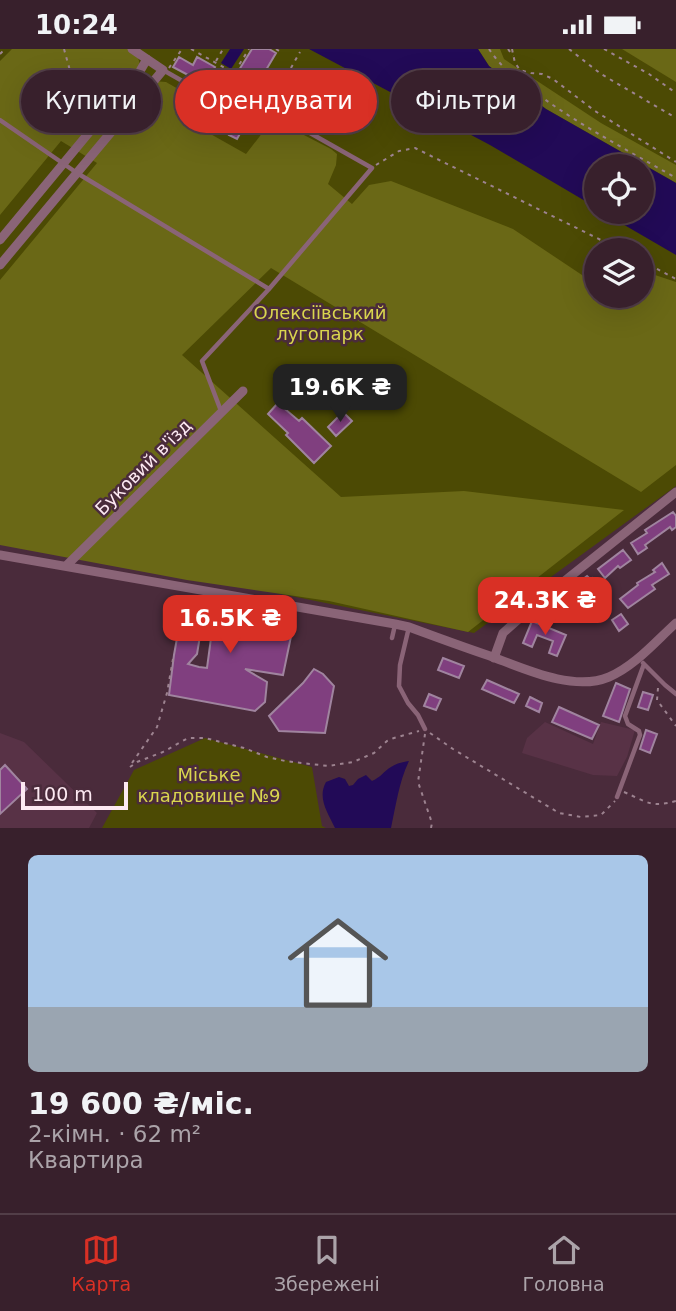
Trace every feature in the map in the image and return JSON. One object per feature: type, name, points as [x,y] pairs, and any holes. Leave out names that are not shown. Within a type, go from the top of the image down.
[{"type":"street","points":[[0,265],[165,71],[132,49]]},
{"type":"street","points":[[141,70],[147,59]]},
{"type":"street","points":[[0,240],[88,133]]},
{"type":"street","name":"Буковий в'їзд","points":[[66,566],[243,391]]},
{"type":"street","points":[[495,658],[503,633],[676,492]]},
{"type":"street","points":[[0,555],[409,627],[536,674],[558,679],[589,682],[607,678],[641,660],[676,623]]},
{"type":"lane","points":[[165,71],[175,77]]},
{"type":"lane","points":[[0,120],[77,173],[269,289]]},
{"type":"lane","points":[[221,412],[202,361],[269,289],[372,168],[310,133]]},
{"type":"lane","points":[[392,638],[395,624]]},
{"type":"lane","points":[[409,627],[400,665],[399,686],[425,729]]},
{"type":"lane","points":[[641,660],[676,694]]},
{"type":"lane","points":[[617,797],[640,735],[639,731],[628,724],[625,716],[641,660]]},
{"type":"path","points":[[0,54],[5,49]]},
{"type":"path","points":[[64,49],[70,70]]},
{"type":"path","points":[[165,71],[182,49]]},
{"type":"path","points":[[191,49],[234,73],[250,49]]},
{"type":"path","points":[[215,62],[223,49]]},
{"type":"path","points":[[488,49],[509,73],[563,113],[676,179]]},
{"type":"path","points":[[510,49],[520,69],[548,76],[595,111],[676,162]]},
{"type":"path","points":[[569,49],[601,74],[676,118]]},
{"type":"path","points":[[604,49],[649,74],[676,93]]},
{"type":"path","points":[[290,70],[300,52]]},
{"type":"path","points":[[372,168],[399,151],[415,148],[597,238]]},
{"type":"path","points":[[654,267],[676,279]]},
{"type":"path","points":[[173,659],[157,727],[130,767],[188,738],[205,738],[285,761],[328,766],[353,762],[374,753],[387,741],[425,729]]},
{"type":"path","points":[[659,680],[657,700],[676,726]]},
{"type":"path","points":[[425,729],[559,813],[581,817],[601,815],[617,797]]},
{"type":"path","points":[[425,729],[418,782],[432,823],[431,828]]},
{"type":"path","points":[[620,790],[660,805],[676,800]]},
{"type":"shaded area","name":"Олексіївський лугопарк","points":[[12,49],[128,49],[138,57],[140,65],[136,70],[21,70],[21,133],[161,133],[161,82],[166,82],[175,87],[175,133],[209,133],[246,154],[262,133],[300,133],[337,154],[336,165],[328,184],[352,204],[369,185],[391,181],[513,229],[584,276],[584,308],[654,308],[654,275],[676,282],[676,465],[641,492],[271,268],[182,355],[341,497],[464,491],[624,510],[468,632],[329,601],[187,580],[0,545],[0,280],[97,163],[61,141],[0,215],[0,61]]},
{"type":"shaded area","points":[[230,49],[244,49],[231,69],[221,63]]},
{"type":"shaded area","points":[[309,49],[478,49],[494,70],[391,70],[391,92],[377,85],[377,70],[349,70]]},
{"type":"shaded area","points":[[478,49],[500,49],[504,59],[521,70],[494,70]]},
{"type":"shaded area","points":[[622,49],[676,49],[676,82]]},
{"type":"shaded area","points":[[541,83],[601,123],[676,165],[676,183],[654,170],[654,154],[625,154],[541,105]]},
{"type":"shaded area","points":[[541,105],[625,154],[584,154],[584,200],[467,133],[541,133]]},
{"type":"shaded area","points":[[654,170],[676,183],[676,255],[654,242],[654,238],[647,238],[623,224],[654,224]]},
{"type":"shaded area","points":[[545,722],[593,744],[601,722],[635,730],[627,757],[617,776],[593,775],[522,753],[527,738]]},
{"type":"shaded area","points":[[0,733],[24,742],[97,813],[89,828],[0,828]]},
{"type":"shaded area","points":[[409,761],[400,785],[391,828],[335,828],[323,800],[326,782],[339,777],[345,779],[349,786],[366,775],[372,781],[393,766]]},
{"type":"green space","name":"Олексіївський лугопарк","points":[[0,49],[676,49],[676,486],[474,633],[0,537]]},
{"type":"green space","name":"Міське кладовище №9","points":[[205,738],[312,767],[322,826],[326,828],[102,828],[134,770]]},
{"type":"building","points":[[252,49],[269,49],[276,53],[266,70],[239,70]]},
{"type":"building","points":[[179,57],[193,65],[197,57],[215,67],[213,70],[179,70],[173,67]]},
{"type":"building","points":[[230,133],[240,133],[237,139],[229,135]]},
{"type":"building","points":[[305,370],[318,383],[312,389],[299,376]]},
{"type":"building","points":[[278,403],[299,421],[302,418],[331,446],[314,463],[268,414]]},
{"type":"building","points":[[343,412],[352,421],[336,436],[328,427]]},
{"type":"building","points":[[673,512],[676,516],[676,527],[672,530],[670,527],[645,545],[647,548],[638,554],[631,543],[647,533],[645,530]]},
{"type":"building","points":[[623,550],[631,560],[620,568],[618,566],[605,578],[598,569]]},
{"type":"building","points":[[662,563],[669,574],[652,585],[655,589],[628,608],[620,599],[638,585],[637,583],[655,572],[653,570]]},
{"type":"building","points":[[587,576],[592,578],[598,587],[592,591],[593,594],[572,608],[570,605],[556,616],[551,610],[584,587],[579,582]]},
{"type":"building","points":[[184,599],[205,606],[197,654],[188,664],[199,667],[207,668],[216,601],[295,617],[283,675],[245,669],[267,682],[265,702],[255,711],[169,695]]},
{"type":"building","points":[[621,614],[628,624],[619,631],[612,620]]},
{"type":"building","points":[[532,621],[566,635],[557,656],[549,653],[553,641],[537,635],[532,647],[523,643]]},
{"type":"building","points":[[443,658],[464,666],[459,678],[438,670]]},
{"type":"building","points":[[314,669],[334,686],[325,733],[279,731],[269,716]]},
{"type":"building","points":[[487,680],[519,694],[514,703],[482,689]]},
{"type":"building","points":[[616,683],[630,689],[619,722],[603,716]]},
{"type":"building","points":[[643,692],[653,695],[648,710],[638,707]]},
{"type":"building","points":[[429,694],[441,699],[436,710],[424,706]]},
{"type":"building","points":[[530,697],[542,703],[539,712],[526,706]]},
{"type":"building","points":[[559,707],[599,725],[592,739],[552,722]]},
{"type":"building","points":[[646,730],[657,734],[650,753],[640,749]]},
{"type":"building","points":[[5,765],[27,789],[0,814],[0,770]]}]
